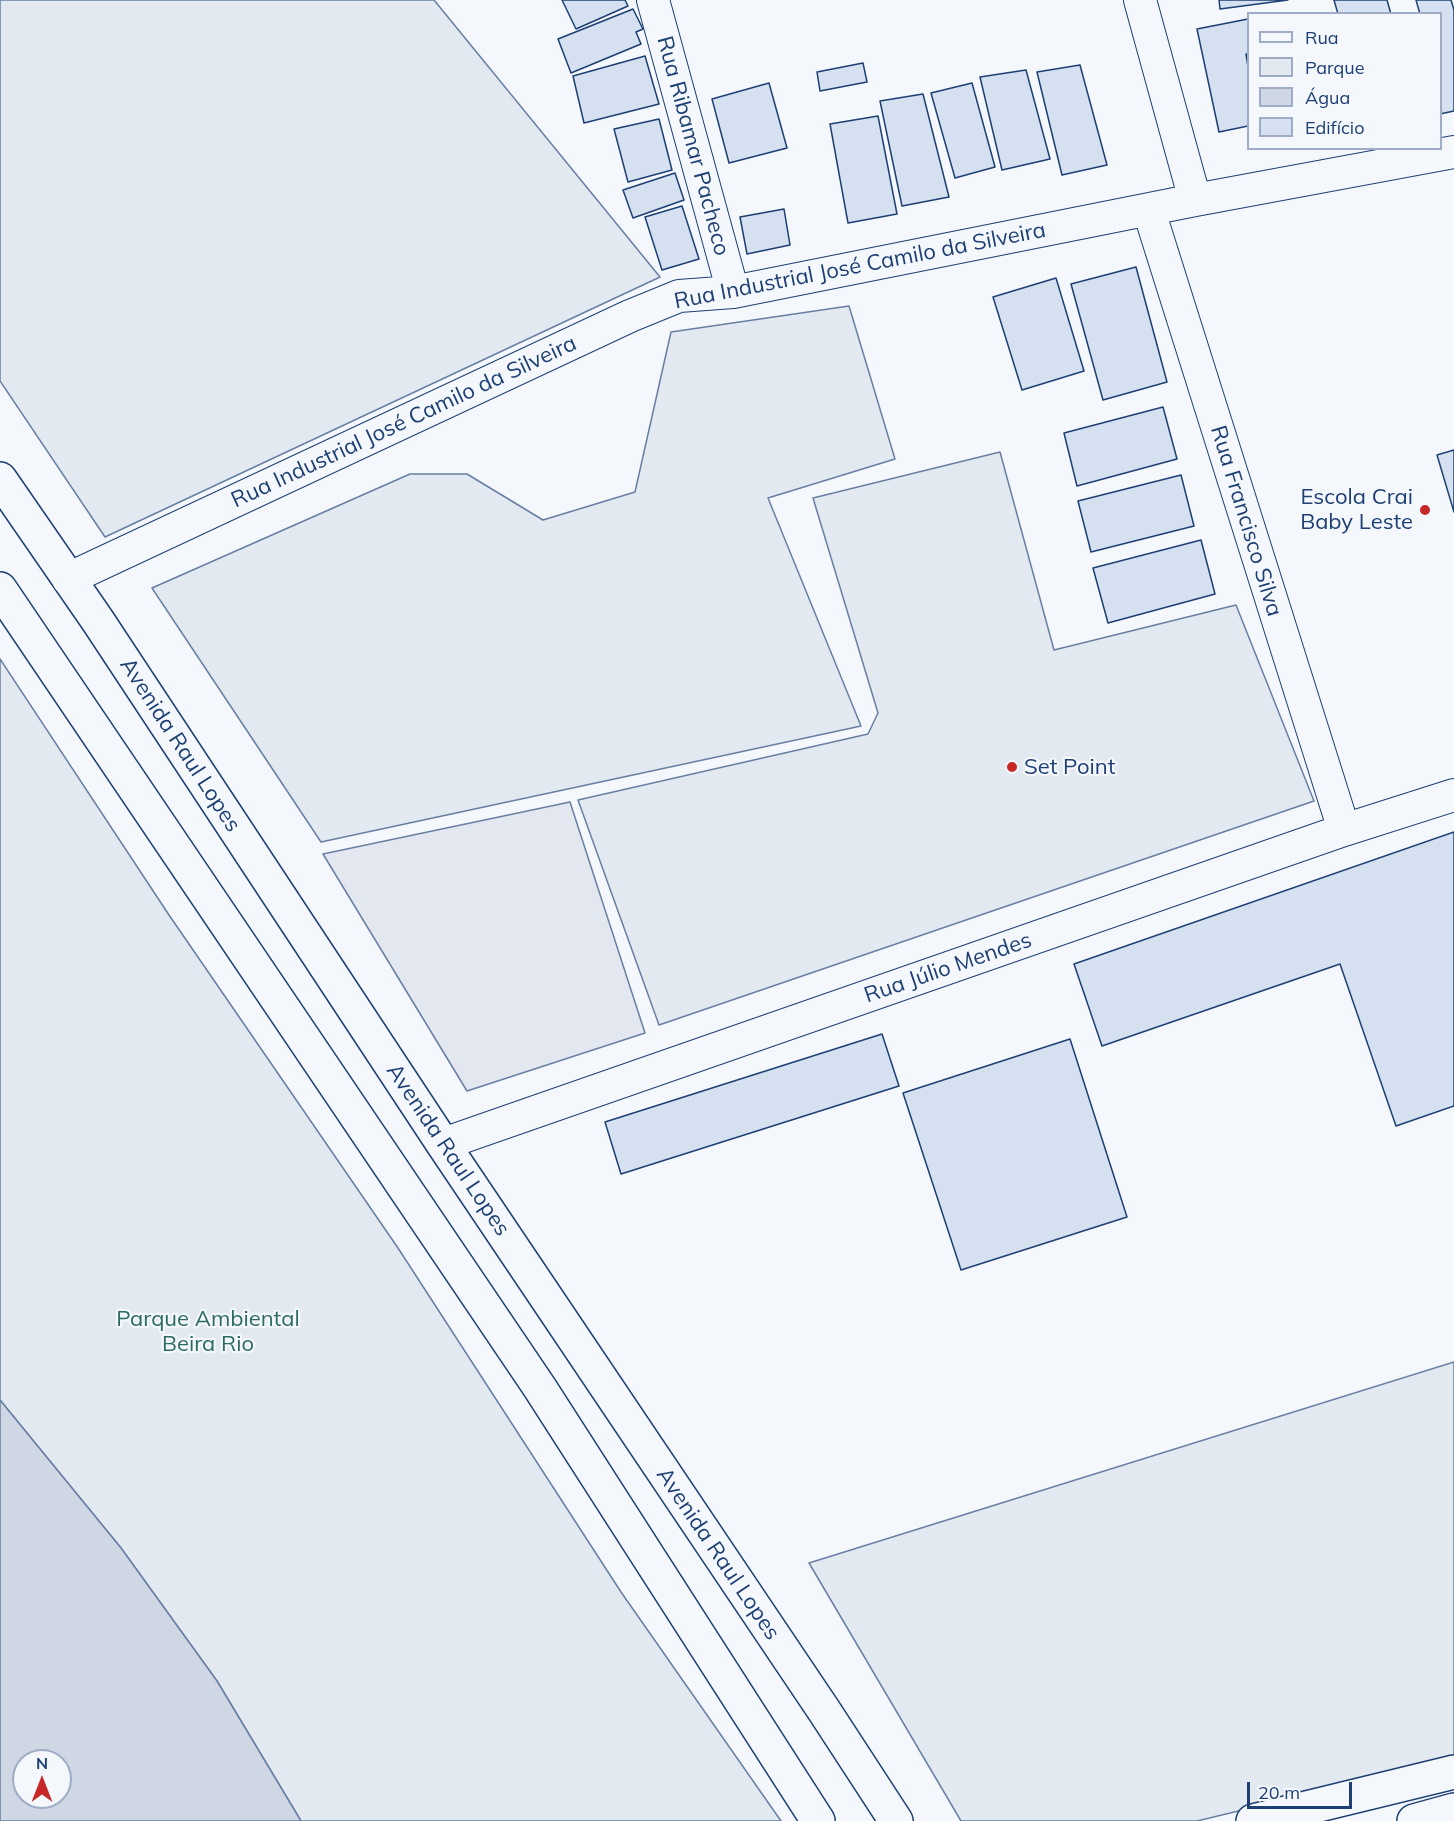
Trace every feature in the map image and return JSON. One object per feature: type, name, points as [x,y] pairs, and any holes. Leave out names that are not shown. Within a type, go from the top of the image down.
[{"type":"main road","name":"Avenida Raul Lopes","points":[[0,479],[99,621],[443,1144],[896,1821]]},
{"type":"main road","points":[[0,589],[540,1388],[818,1821]]},
{"type":"main road","points":[[1253,1821],[1454,1772]]},
{"type":"main road","points":[[1413,1821],[1454,1810]]},
{"type":"street","name":"Rua Ribamar Pacheco","points":[[653,0],[733,292]]},
{"type":"street","points":[[1140,0],[1195,200]]},
{"type":"street","name":"Rua Industrial José Camilo da Silveira","points":[[68,579],[630,316],[679,296],[733,292],[1149,211],[1195,200],[1454,152]]},
{"type":"street","name":"Rua Francisco Silva","points":[[1149,211],[1344,830]]},
{"type":"street","name":"Rua Júlio Mendes","points":[[443,1144],[1344,830],[1454,795]]},
{"type":"green space","points":[[0,0],[434,0],[660,277],[105,537],[0,381]]},
{"type":"green space","points":[[849,306],[895,459],[768,498],[861,726],[321,842],[152,588],[410,474],[467,474],[543,520],[635,492],[671,332]]},
{"type":"green space","name":"Set Point","points":[[1000,452],[1054,650],[1236,605],[1314,801],[659,1025],[578,800],[868,734],[878,713],[813,498]]},
{"type":"green space","name":"Parque Ambiental Beira Rio","points":[[0,659],[169,915],[398,1248],[621,1592],[781,1821],[301,1821],[217,1681],[121,1548],[0,1400]]},
{"type":"green space","points":[[1454,1362],[1454,1759],[1197,1821],[961,1821],[809,1563]]},
{"type":"shaded area","points":[[570,802],[645,1033],[467,1091],[323,854]]},
{"type":"water","points":[[0,1400],[121,1548],[217,1681],[301,1821],[0,1821]]},
{"type":"building","points":[[562,0],[625,0],[628,6],[576,29]]},
{"type":"building","points":[[1219,0],[1288,0],[1220,9]]},
{"type":"building","points":[[1334,0],[1387,0],[1390,12],[1337,12]]},
{"type":"building","points":[[1416,0],[1451,0],[1454,10],[1454,111],[1442,114],[1442,12],[1419,12]]},
{"type":"building","points":[[633,9],[643,29],[636,32],[641,44],[571,73],[558,39]]},
{"type":"building","points":[[1247,19],[1247,126],[1219,132],[1197,29]]},
{"type":"building","points":[[645,56],[659,104],[584,123],[573,76]]},
{"type":"building","points":[[863,63],[867,82],[820,91],[817,72]]},
{"type":"building","points":[[1080,65],[1107,165],[1062,175],[1037,72]]},
{"type":"building","points":[[1026,70],[1050,159],[1002,170],[980,77]]},
{"type":"building","points":[[769,83],[787,148],[729,163],[712,99]]},
{"type":"building","points":[[972,83],[995,167],[955,178],[931,93]]},
{"type":"building","points":[[923,94],[949,197],[902,206],[880,101]]},
{"type":"building","points":[[878,116],[897,214],[848,223],[830,124]]},
{"type":"building","points":[[659,119],[672,170],[628,182],[614,129]]},
{"type":"building","points":[[675,173],[684,200],[633,218],[623,190]]},
{"type":"building","points":[[682,206],[699,259],[662,270],[645,217]]},
{"type":"building","points":[[784,209],[790,245],[747,254],[740,217]]},
{"type":"building","points":[[1136,267],[1167,382],[1103,400],[1071,284]]},
{"type":"building","points":[[1056,278],[1084,371],[1022,390],[993,297]]},
{"type":"building","points":[[1163,407],[1177,459],[1077,486],[1064,433]]},
{"type":"building","points":[[1454,450],[1454,512],[1437,455]]},
{"type":"building","points":[[1181,475],[1194,526],[1091,552],[1078,501]]},
{"type":"building","points":[[1201,540],[1215,594],[1108,623],[1093,568]]},
{"type":"building","points":[[1454,832],[1454,1106],[1396,1126],[1340,964],[1102,1046],[1074,964]]},
{"type":"building","points":[[882,1034],[899,1086],[621,1174],[605,1122]]},
{"type":"building","points":[[1070,1039],[1127,1217],[961,1270],[903,1093]]},
{"type":"place","name":"Escola Crai Baby Leste","points":[[1425,510]]},
{"type":"place","name":"Set Point","points":[[1012,767]]}]
